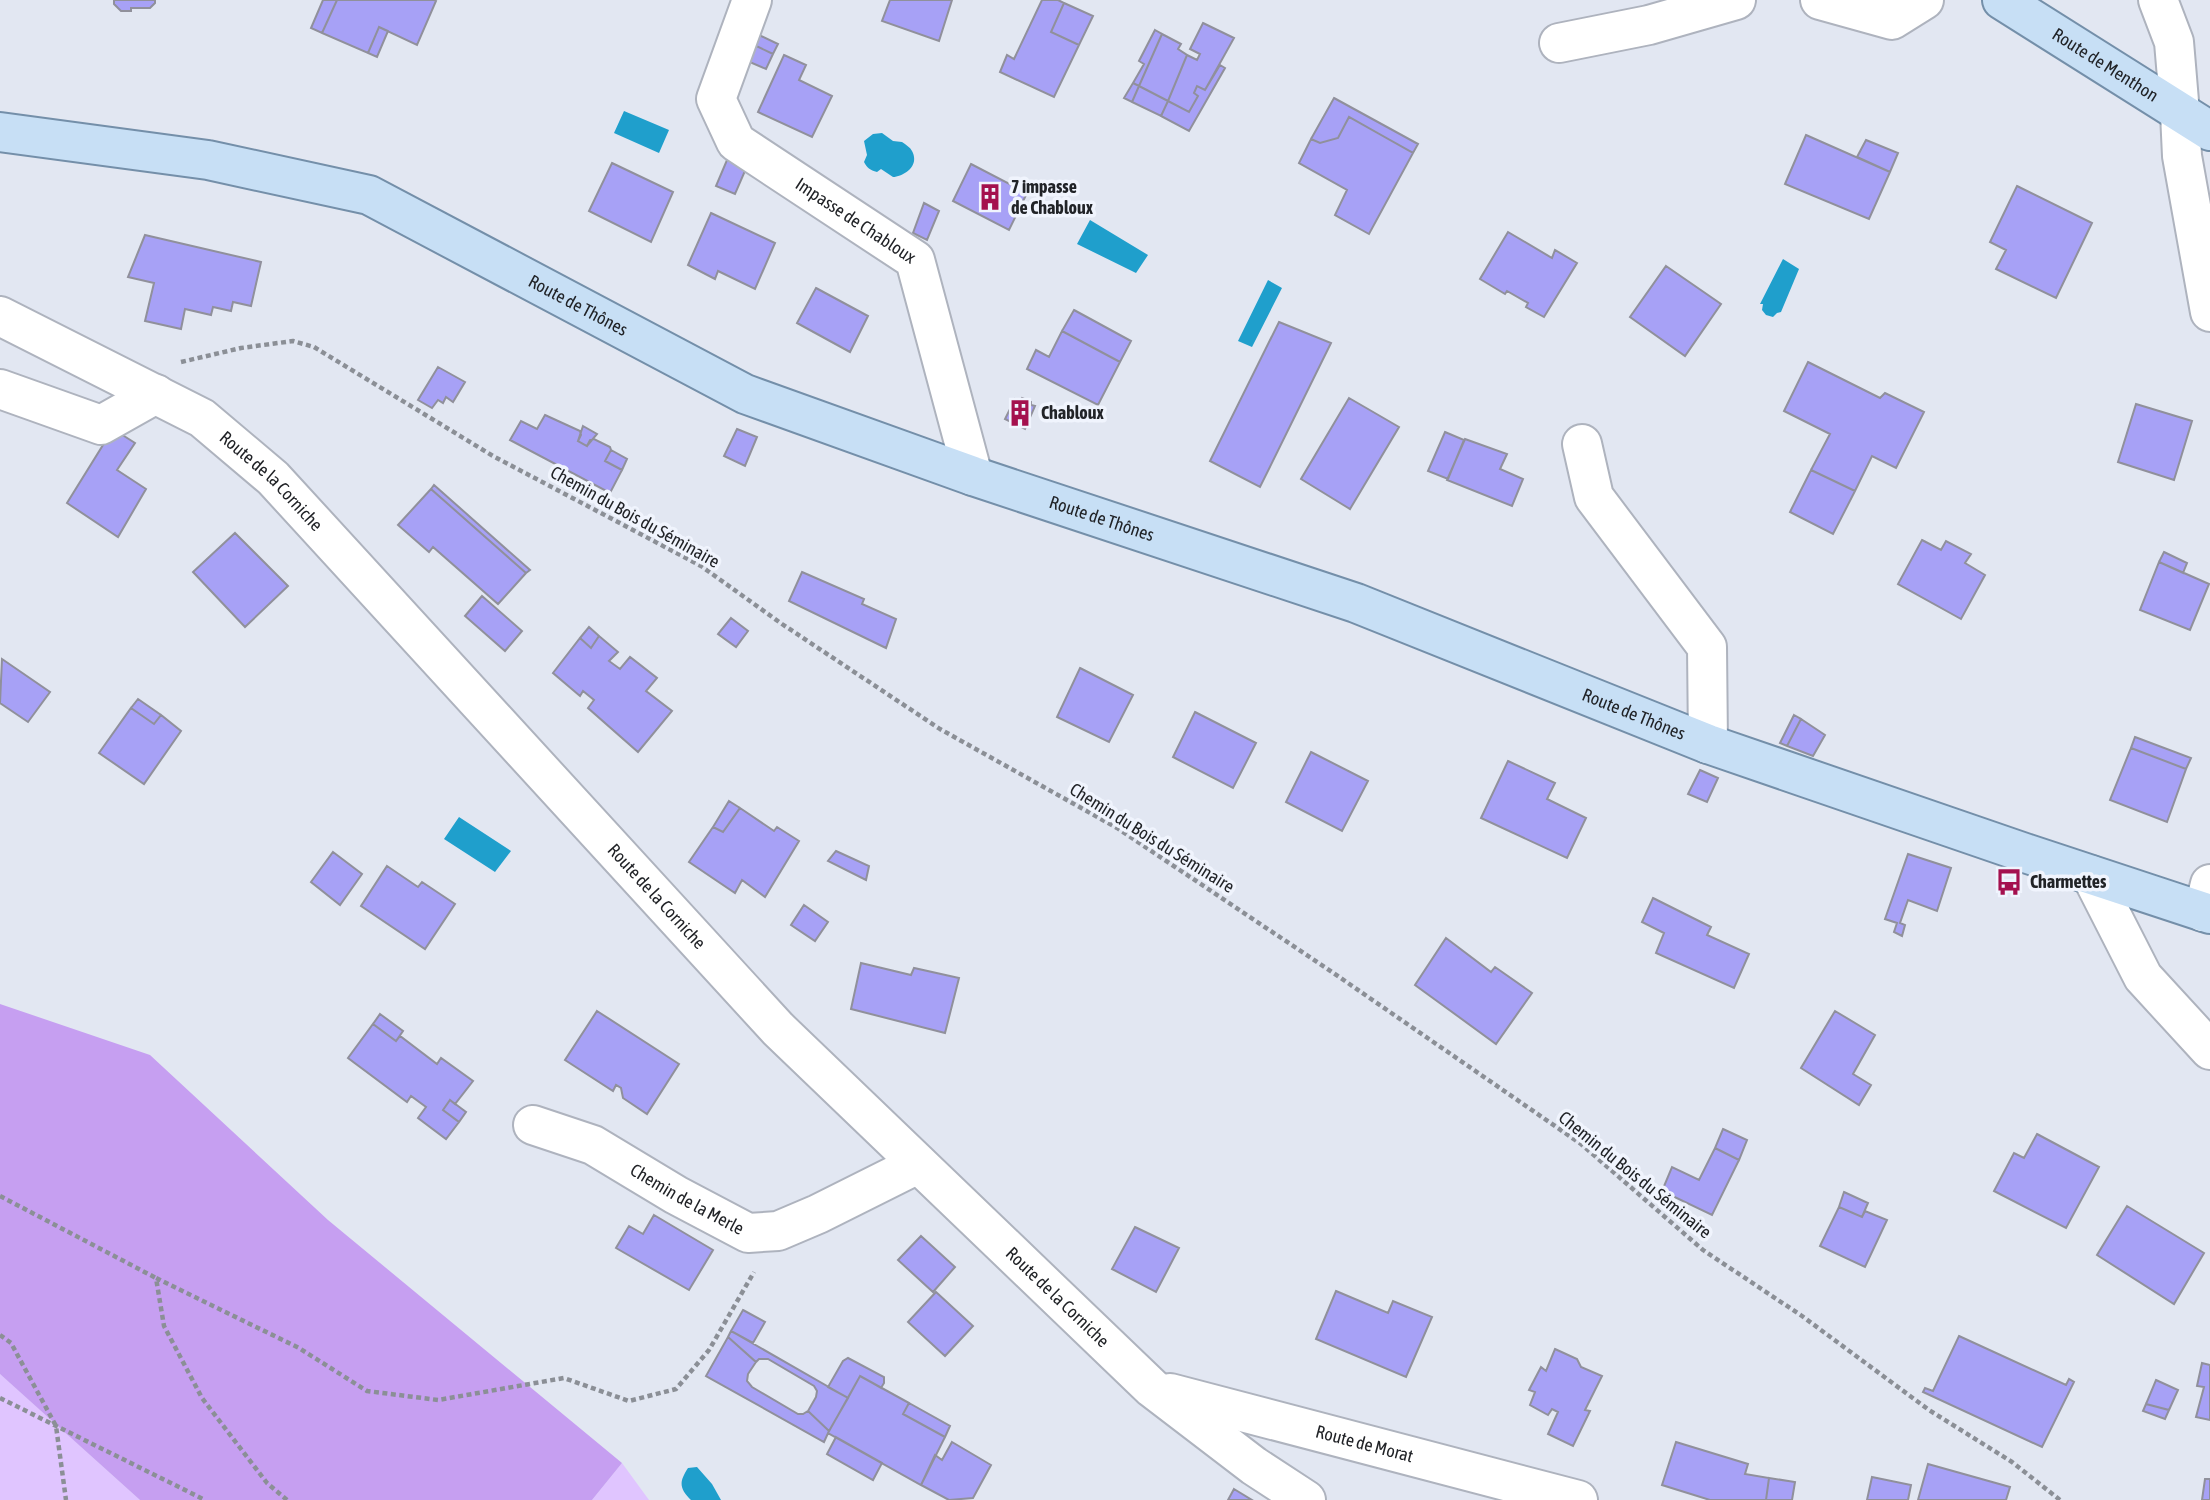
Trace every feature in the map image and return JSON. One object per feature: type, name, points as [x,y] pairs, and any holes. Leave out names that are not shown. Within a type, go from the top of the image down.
[{"type":"main road","name":"Route de Menthon","points":[[2002,0],[2195,122]]},
{"type":"main road","name":"Route de Thônes","points":[[0,132],[208,160],[369,195],[745,394],[973,475],[1356,603],[1708,744],[2091,875],[2208,903]]},
{"type":"street","name":"Impasse de Chabloux","points":[[752,0],[716,99],[736,142],[915,260],[973,475]]},
{"type":"street","points":[[1559,43],[1649,25],[1736,0]]},
{"type":"street","points":[[1820,0],[1892,20],[1924,0]]},
{"type":"street","points":[[2158,0],[2174,42],[2195,122],[2182,156],[2210,312]]},
{"type":"street","name":"Route de la Corniche","points":[[0,316],[202,418],[273,478],[778,1029],[1152,1388],[1254,1466],[1306,1500]]},
{"type":"street","points":[[0,389],[101,425],[141,386]]},
{"type":"street","points":[[1582,444],[1594,497],[1707,647],[1708,744]]},
{"type":"street","points":[[2091,875],[2143,977],[2210,1050]]},
{"type":"street","name":"Chemin de la Merle","points":[[533,1125],[593,1145],[676,1195],[748,1233],[778,1231],[918,1164]]},
{"type":"street","name":"Route de Morat","points":[[1152,1388],[1578,1500]]},
{"type":"path","name":"Chemin du Bois du Séminaire","points":[[141,386],[138,373],[241,348],[293,341],[314,347],[493,456],[701,566],[782,624],[940,729],[1117,828],[1343,980],[1581,1144],[1703,1250],[1802,1316],[1929,1410],[2012,1462],[2060,1500]]},
{"type":"path","points":[[0,1196],[156,1278],[299,1348],[367,1391],[438,1400],[564,1378],[629,1401],[676,1389],[709,1350],[778,1231]]},
{"type":"path","points":[[156,1278],[164,1326],[202,1398],[267,1483],[288,1500]]},
{"type":"path","points":[[0,1335],[11,1343],[56,1426],[66,1500]]},
{"type":"path","points":[[0,1398],[205,1500]]},
{"type":"shaded area","points":[[0,1004],[150,1055],[328,1220],[622,1463],[592,1500],[140,1500],[0,1374]]},
{"type":"shaded area","points":[[0,1374],[8,1381],[140,1500],[0,1500]]},
{"type":"shaded area","points":[[622,1463],[649,1500],[592,1500]]},
{"type":"water","points":[[624,111],[669,130],[659,153],[614,133]]},
{"type":"water","points":[[882,133],[893,141],[902,142],[912,151],[912,166],[902,175],[893,177],[881,169],[877,172],[864,162],[867,155],[864,141],[873,134]]},
{"type":"water","points":[[1090,220],[1148,255],[1136,273],[1077,244]]},
{"type":"water","points":[[1783,259],[1799,269],[1781,312],[1773,317],[1766,315],[1762,310],[1763,304],[1760,304]]},
{"type":"water","points":[[1268,280],[1282,288],[1252,347],[1238,341]]},
{"type":"water","points":[[459,817],[511,851],[495,872],[444,839]]},
{"type":"water","points":[[697,1467],[712,1484],[721,1500],[691,1500],[684,1492],[682,1481],[685,1473],[688,1468]]},
{"type":"building","points":[[114,0],[155,0],[155,3],[150,8],[121,11],[114,4]]},
{"type":"building","points":[[323,0],[337,0],[322,33],[311,28]]},
{"type":"building","points":[[337,0],[436,1],[417,45],[379,27],[368,53],[322,33]]},
{"type":"building","points":[[890,0],[952,0],[939,41],[882,21]]},
{"type":"building","points":[[1042,0],[1058,0],[1064,3],[1051,32],[1079,45],[1054,97],[1000,72],[1007,55],[1014,59]]},
{"type":"building","points":[[1064,3],[1093,16],[1079,45],[1051,32]]},
{"type":"building","points":[[1203,23],[1234,38],[1205,90],[1197,86],[1194,93],[1198,96],[1189,112],[1168,101],[1187,55],[1197,60],[1200,54],[1190,49]]},
{"type":"building","points":[[379,27],[388,31],[377,57],[368,53]]},
{"type":"building","points":[[1155,30],[1162,34],[1139,86],[1133,83],[1144,64],[1139,61]]},
{"type":"building","points":[[757,34],[778,44],[773,54],[752,44]]},
{"type":"building","points":[[1162,34],[1181,44],[1178,49],[1187,55],[1168,101],[1139,86]]},
{"type":"building","points":[[752,44],[773,54],[766,69],[745,60]]},
{"type":"building","points":[[784,55],[806,65],[799,80],[832,96],[812,137],[758,112]]},
{"type":"building","points":[[1220,65],[1225,68],[1189,131],[1161,116],[1168,101],[1189,112],[1198,96],[1194,93],[1197,86],[1205,90]]},
{"type":"building","points":[[1133,83],[1139,86],[1132,102],[1124,98]]},
{"type":"building","points":[[1139,86],[1168,101],[1161,116],[1132,102]]},
{"type":"building","points":[[1334,98],[1418,144],[1413,153],[1349,117],[1338,138],[1320,143],[1311,139]]},
{"type":"building","points":[[1349,117],[1413,153],[1369,234],[1335,215],[1347,190],[1299,163],[1311,139],[1320,143],[1338,138]]},
{"type":"building","points":[[1806,135],[1890,172],[1869,219],[1785,184]]},
{"type":"building","points":[[1866,140],[1898,153],[1890,172],[1857,157]]},
{"type":"building","points":[[730,153],[748,164],[735,194],[716,186]]},
{"type":"building","points":[[612,163],[673,192],[651,242],[589,211]]},
{"type":"building","name":"7 impasse de Chabloux","points":[[971,164],[1027,193],[1009,230],[953,201]]},
{"type":"building","points":[[2017,186],[2092,223],[2056,298],[1996,269],[2006,250],[1990,242]]},
{"type":"building","points":[[924,203],[939,211],[927,240],[913,233]]},
{"type":"building","points":[[711,213],[775,243],[755,289],[718,271],[715,279],[688,265]]},
{"type":"building","points":[[1508,232],[1552,258],[1555,250],[1577,263],[1544,317],[1526,307],[1528,303],[1507,291],[1505,294],[1480,279]]},
{"type":"building","points":[[145,235],[261,262],[251,306],[233,302],[231,311],[213,307],[211,315],[185,309],[181,329],[145,321],[154,283],[128,277]]},
{"type":"building","points":[[1666,266],[1721,304],[1685,356],[1630,317]]},
{"type":"building","points":[[816,288],[868,316],[850,352],[797,323]]},
{"type":"building","points":[[1074,310],[1131,341],[1120,362],[1062,331]]},
{"type":"building","points":[[1279,322],[1331,343],[1260,487],[1210,461]]},
{"type":"building","points":[[1062,331],[1120,362],[1098,405],[1027,369],[1036,350],[1049,357]]},
{"type":"building","points":[[1808,362],[1880,398],[1885,393],[1924,412],[1896,468],[1872,456],[1855,491],[1811,470],[1830,434],[1784,411]]},
{"type":"building","points":[[438,367],[465,382],[453,402],[446,397],[443,403],[438,400],[432,408],[418,400]]},
{"type":"building","name":"Chabloux","points":[[1022,398],[1035,406],[1025,429],[1005,419],[1015,399],[1020,401]]},
{"type":"building","points":[[1349,398],[1399,427],[1350,509],[1301,479]]},
{"type":"building","points":[[2136,404],[2192,421],[2174,480],[2118,462]]},
{"type":"building","points":[[545,415],[580,431],[578,441],[587,446],[590,440],[594,439],[610,447],[605,461],[622,470],[610,493],[510,440],[521,421],[537,429]]},
{"type":"building","points":[[583,426],[597,434],[587,446],[578,441]]},
{"type":"building","points":[[113,429],[135,443],[117,470],[146,489],[118,537],[67,503]]},
{"type":"building","points":[[737,429],[757,437],[745,466],[724,456]]},
{"type":"building","points":[[1445,432],[1464,440],[1448,479],[1428,471]]},
{"type":"building","points":[[1465,439],[1507,454],[1500,469],[1523,479],[1512,506],[1447,480]]},
{"type":"building","points":[[611,450],[627,459],[622,470],[605,461]]},
{"type":"building","points":[[1811,470],[1855,491],[1833,534],[1790,512]]},
{"type":"building","points":[[434,485],[530,570],[526,573],[431,489]]},
{"type":"building","points":[[431,489],[526,573],[498,604],[433,547],[429,552],[398,525]]},
{"type":"building","points":[[235,533],[288,586],[245,627],[193,572]]},
{"type":"building","points":[[1922,540],[1941,550],[1946,541],[1971,554],[1965,563],[1985,575],[1961,619],[1898,584]]},
{"type":"building","points":[[2164,552],[2187,563],[2183,573],[2159,562]]},
{"type":"building","points":[[2159,562],[2209,584],[2190,630],[2140,610]]},
{"type":"building","points":[[802,572],[864,599],[862,604],[896,619],[886,648],[789,601]]},
{"type":"building","points":[[482,596],[522,631],[505,651],[465,616]]},
{"type":"building","points":[[731,618],[748,631],[736,647],[718,634]]},
{"type":"building","points":[[589,627],[599,636],[591,648],[580,638]]},
{"type":"building","points":[[599,636],[618,652],[609,661],[620,669],[630,657],[657,678],[646,691],[672,711],[638,752],[588,708],[594,700],[583,691],[580,696],[553,673],[580,638],[591,648]]},
{"type":"building","points":[[2,659],[50,692],[28,722],[0,703]]},
{"type":"building","points":[[1080,668],[1133,695],[1109,742],[1057,717]]},
{"type":"building","points":[[138,699],[161,715],[154,724],[131,708]]},
{"type":"building","points":[[131,708],[154,724],[161,715],[181,731],[144,784],[99,753]]},
{"type":"building","points":[[1195,712],[1256,743],[1233,788],[1173,757]]},
{"type":"building","points":[[1794,715],[1801,719],[1787,746],[1780,743]]},
{"type":"building","points":[[1801,719],[1825,735],[1813,756],[1787,746]]},
{"type":"building","points":[[2135,737],[2191,758],[2186,769],[2131,748]]},
{"type":"building","points":[[2131,748],[2186,769],[2167,822],[2110,800]]},
{"type":"building","points":[[1311,752],[1368,781],[1342,831],[1286,802]]},
{"type":"building","points":[[1508,761],[1555,783],[1547,799],[1586,818],[1567,858],[1481,818]]},
{"type":"building","points":[[1700,770],[1718,778],[1707,802],[1688,794]]},
{"type":"building","points":[[729,801],[740,808],[723,832],[713,827]]},
{"type":"building","points":[[740,808],[774,831],[777,827],[799,841],[765,897],[742,880],[735,893],[689,862],[713,827],[723,832]]},
{"type":"building","points":[[836,851],[869,866],[866,880],[828,861]]},
{"type":"building","points":[[333,852],[362,874],[340,905],[311,882]]},
{"type":"building","points":[[1908,854],[1951,868],[1937,911],[1908,900],[1900,923],[1905,925],[1902,936],[1894,932],[1897,923],[1885,919]]},
{"type":"building","points":[[387,866],[418,887],[422,882],[455,904],[425,949],[361,906]]},
{"type":"building","points":[[1653,898],[1711,927],[1707,935],[1749,954],[1734,988],[1656,953],[1664,933],[1642,922]]},
{"type":"building","points":[[804,905],[828,922],[815,941],[791,925]]},
{"type":"building","points":[[1446,938],[1491,972],[1495,967],[1532,993],[1496,1044],[1415,985]]},
{"type":"building","points":[[861,963],[911,975],[914,968],[959,978],[945,1033],[851,1009]]},
{"type":"building","points":[[597,1011],[679,1064],[647,1114],[623,1098],[621,1088],[616,1085],[613,1091],[565,1060]]},
{"type":"building","points":[[1835,1011],[1875,1035],[1853,1074],[1871,1085],[1859,1105],[1801,1068]]},
{"type":"building","points":[[380,1014],[403,1031],[396,1041],[373,1024]]},
{"type":"building","points":[[373,1024],[396,1041],[400,1036],[437,1064],[441,1058],[473,1081],[455,1104],[450,1100],[443,1110],[459,1122],[446,1139],[418,1118],[426,1107],[411,1096],[407,1102],[348,1058]]},
{"type":"building","points":[[450,1100],[466,1112],[459,1122],[443,1110]]},
{"type":"building","points":[[1723,1129],[1747,1140],[1739,1160],[1715,1148]]},
{"type":"building","points":[[2037,1134],[2099,1167],[2066,1228],[1994,1191],[2014,1153],[2024,1158]]},
{"type":"building","points":[[1715,1148],[1739,1160],[1712,1215],[1662,1191],[1672,1167],[1699,1180]]},
{"type":"building","points":[[1844,1192],[1868,1203],[1862,1217],[1839,1207]]},
{"type":"building","points":[[2127,1206],[2204,1253],[2174,1304],[2097,1255]]},
{"type":"building","points":[[1839,1207],[1862,1217],[1865,1211],[1887,1220],[1865,1267],[1820,1246]]},
{"type":"building","points":[[654,1215],[713,1250],[689,1290],[616,1248],[629,1226],[643,1234]]},
{"type":"building","points":[[1135,1227],[1179,1248],[1156,1292],[1112,1269]]},
{"type":"building","points":[[921,1236],[955,1267],[933,1292],[898,1260]]},
{"type":"building","points":[[1336,1291],[1388,1313],[1393,1301],[1432,1317],[1406,1377],[1316,1339]]},
{"type":"building","points":[[936,1292],[973,1326],[945,1356],[908,1322]]},
{"type":"building","points":[[743,1310],[765,1322],[753,1343],[731,1331]]},
{"type":"building","points":[[731,1331],[848,1398],[829,1431],[808,1411],[816,1397],[814,1386],[768,1359],[759,1359],[756,1362],[728,1337]]},
{"type":"building","points":[[1959,1336],[2066,1385],[2069,1379],[2074,1382],[2042,1447],[1923,1392],[1925,1388],[1933,1391]]},
{"type":"building","points":[[728,1337],[756,1362],[748,1374],[747,1381],[752,1387],[798,1414],[808,1411],[829,1431],[824,1442],[706,1376]]},
{"type":"building","points":[[1555,1349],[1577,1359],[1581,1367],[1602,1376],[1585,1410],[1590,1411],[1573,1446],[1548,1434],[1558,1412],[1552,1409],[1548,1415],[1530,1405],[1535,1392],[1529,1390],[1541,1367],[1546,1371]]},
{"type":"building","points":[[848,1358],[884,1377],[881,1388],[860,1376],[848,1398],[828,1387],[843,1361]]},
{"type":"building","points":[[2202,1363],[2210,1365],[2210,1420],[2196,1417],[2204,1387],[2197,1386]]},
{"type":"building","points":[[860,1376],[909,1403],[903,1414],[945,1437],[921,1485],[828,1433]]},
{"type":"building","points":[[2156,1380],[2178,1390],[2169,1410],[2146,1404]]},
{"type":"building","points":[[909,1403],[950,1426],[945,1437],[903,1414]]},
{"type":"building","points":[[2146,1404],[2169,1410],[2165,1419],[2143,1411]]},
{"type":"building","points":[[836,1437],[882,1463],[873,1480],[827,1454]]},
{"type":"building","points":[[952,1442],[991,1465],[973,1498],[949,1500],[921,1485],[935,1455],[942,1460]]},
{"type":"building","points":[[1676,1442],[1748,1464],[1745,1474],[1769,1478],[1766,1500],[1710,1500],[1662,1485]]},
{"type":"building","points":[[1928,1464],[2010,1487],[2006,1500],[1918,1500]]},
{"type":"building","points":[[1872,1477],[1911,1485],[1908,1500],[1867,1500]]},
{"type":"building","points":[[1769,1478],[1795,1482],[1792,1500],[1766,1500]]},
{"type":"building","points":[[2205,1479],[2210,1479],[2210,1500],[2202,1500]]},
{"type":"building","points":[[1234,1489],[1252,1500],[1228,1500]]},
{"type":"place","name":"7 impasse de Chabloux","points":[[990,197]]},
{"type":"place","name":"Chabloux","points":[[1020,413]]},
{"type":"place","name":"Charmettes","points":[[2009,882]]}]
